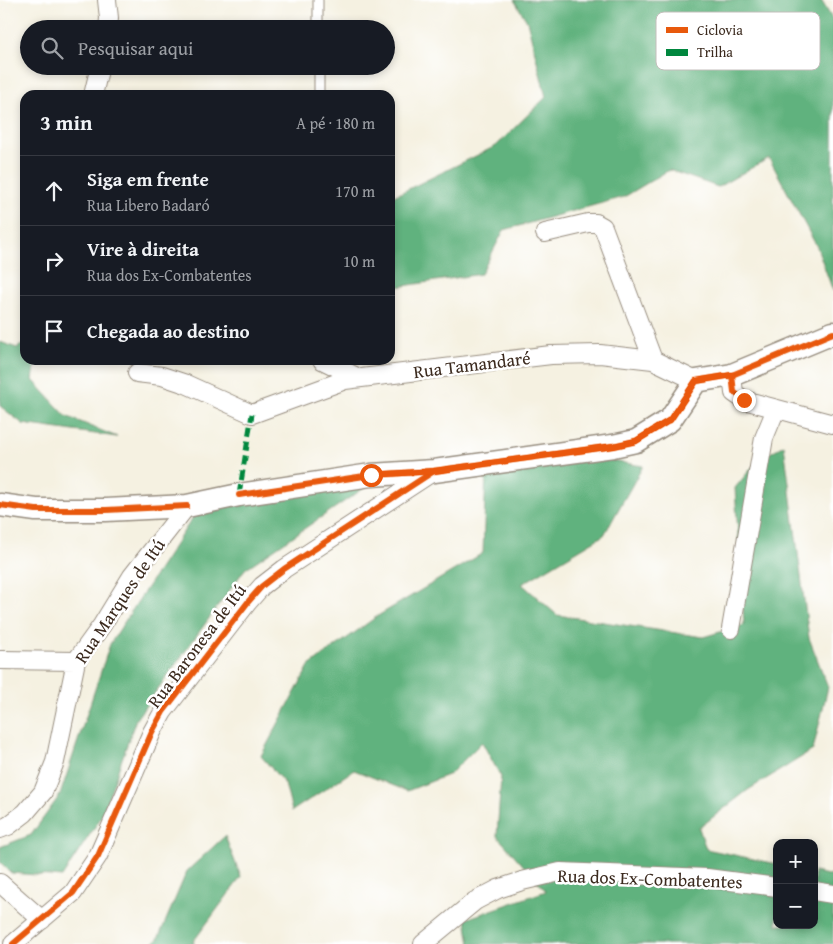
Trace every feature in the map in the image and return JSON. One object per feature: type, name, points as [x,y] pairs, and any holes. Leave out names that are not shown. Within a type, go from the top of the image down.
[{"type":"street","points":[[107,0],[109,20]]},
{"type":"street","points":[[94,90],[98,75]]},
{"type":"street","points":[[545,233],[588,223],[596,223],[603,227],[652,360]]},
{"type":"street","points":[[0,505],[36,510],[106,510],[187,506],[239,495],[371,475],[434,471],[614,446],[636,441],[670,420],[696,381],[732,375],[833,333]]},
{"type":"street","name":"Rua Tamandaré","points":[[137,373],[162,376],[186,384],[252,414],[345,380],[552,355],[600,354],[652,360],[696,381]]},
{"type":"street","points":[[332,365],[359,378]]},
{"type":"street","points":[[732,375],[734,392],[744,400],[833,424]]},
{"type":"street","points":[[731,629],[764,438],[776,408]]},
{"type":"street","name":"Rua Baronesa de Itú","points":[[13,944],[73,893],[98,856],[152,732],[163,712],[262,586],[284,569],[434,471]]},
{"type":"street","name":"Rua Marques de Itú","points":[[0,829],[8,826],[25,813],[43,792],[55,762],[76,661],[102,625],[132,576],[187,506]]},
{"type":"street","points":[[0,660],[76,661]]},
{"type":"street","name":"Rua dos Ex-Combatentes","points":[[423,944],[475,902],[498,889],[560,872],[707,878],[773,886]]},
{"type":"street","points":[[0,883],[42,920]]},
{"type":"street","points":[[818,892],[833,894]]},
{"type":"lane","points":[[318,0],[318,20]]},
{"type":"lane","points":[[319,75],[319,90]]},
{"type":"green space","points":[[514,0],[821,0],[833,20],[833,291],[817,247],[769,158],[718,187],[669,170],[624,197],[504,230],[481,274],[395,287],[395,196],[496,146],[546,97],[527,21]]},
{"type":"green space","points":[[0,342],[17,348],[20,346],[20,365],[35,365],[33,380],[66,416],[117,437],[23,424],[0,406]]},
{"type":"green space","points":[[784,445],[809,638],[828,687],[813,750],[748,790],[699,828],[706,849],[773,863],[773,929],[818,929],[818,873],[833,876],[833,944],[470,944],[466,919],[546,891],[497,836],[501,777],[482,742],[450,774],[407,791],[354,770],[292,811],[285,784],[261,756],[309,666],[376,617],[483,553],[486,470],[594,458],[643,466],[604,535],[522,584],[557,615],[703,637],[744,625],[735,488],[759,459]]},
{"type":"green space","points":[[376,480],[245,569],[136,719],[102,816],[62,877],[11,873],[0,862],[0,847],[31,835],[60,795],[110,644],[199,508]]},
{"type":"green space","points":[[225,836],[241,877],[193,942],[195,944],[152,944],[158,939],[187,871]]},
{"type":"marked path","points":[[239,495],[252,414]]},
{"type":"cycle path","points":[[239,495],[371,475],[434,471],[613,446],[636,441],[670,420],[696,381],[732,375],[833,333]]},
{"type":"cycle path","points":[[13,944],[73,893],[98,856],[152,732],[163,712],[262,586],[284,569],[434,471]]},
{"type":"cycle path","points":[[0,505],[36,510],[106,510],[187,506]]},
{"type":"route","points":[[371,475],[434,471],[614,446],[636,441],[670,420],[696,381],[732,375],[734,392],[744,400]]}]
